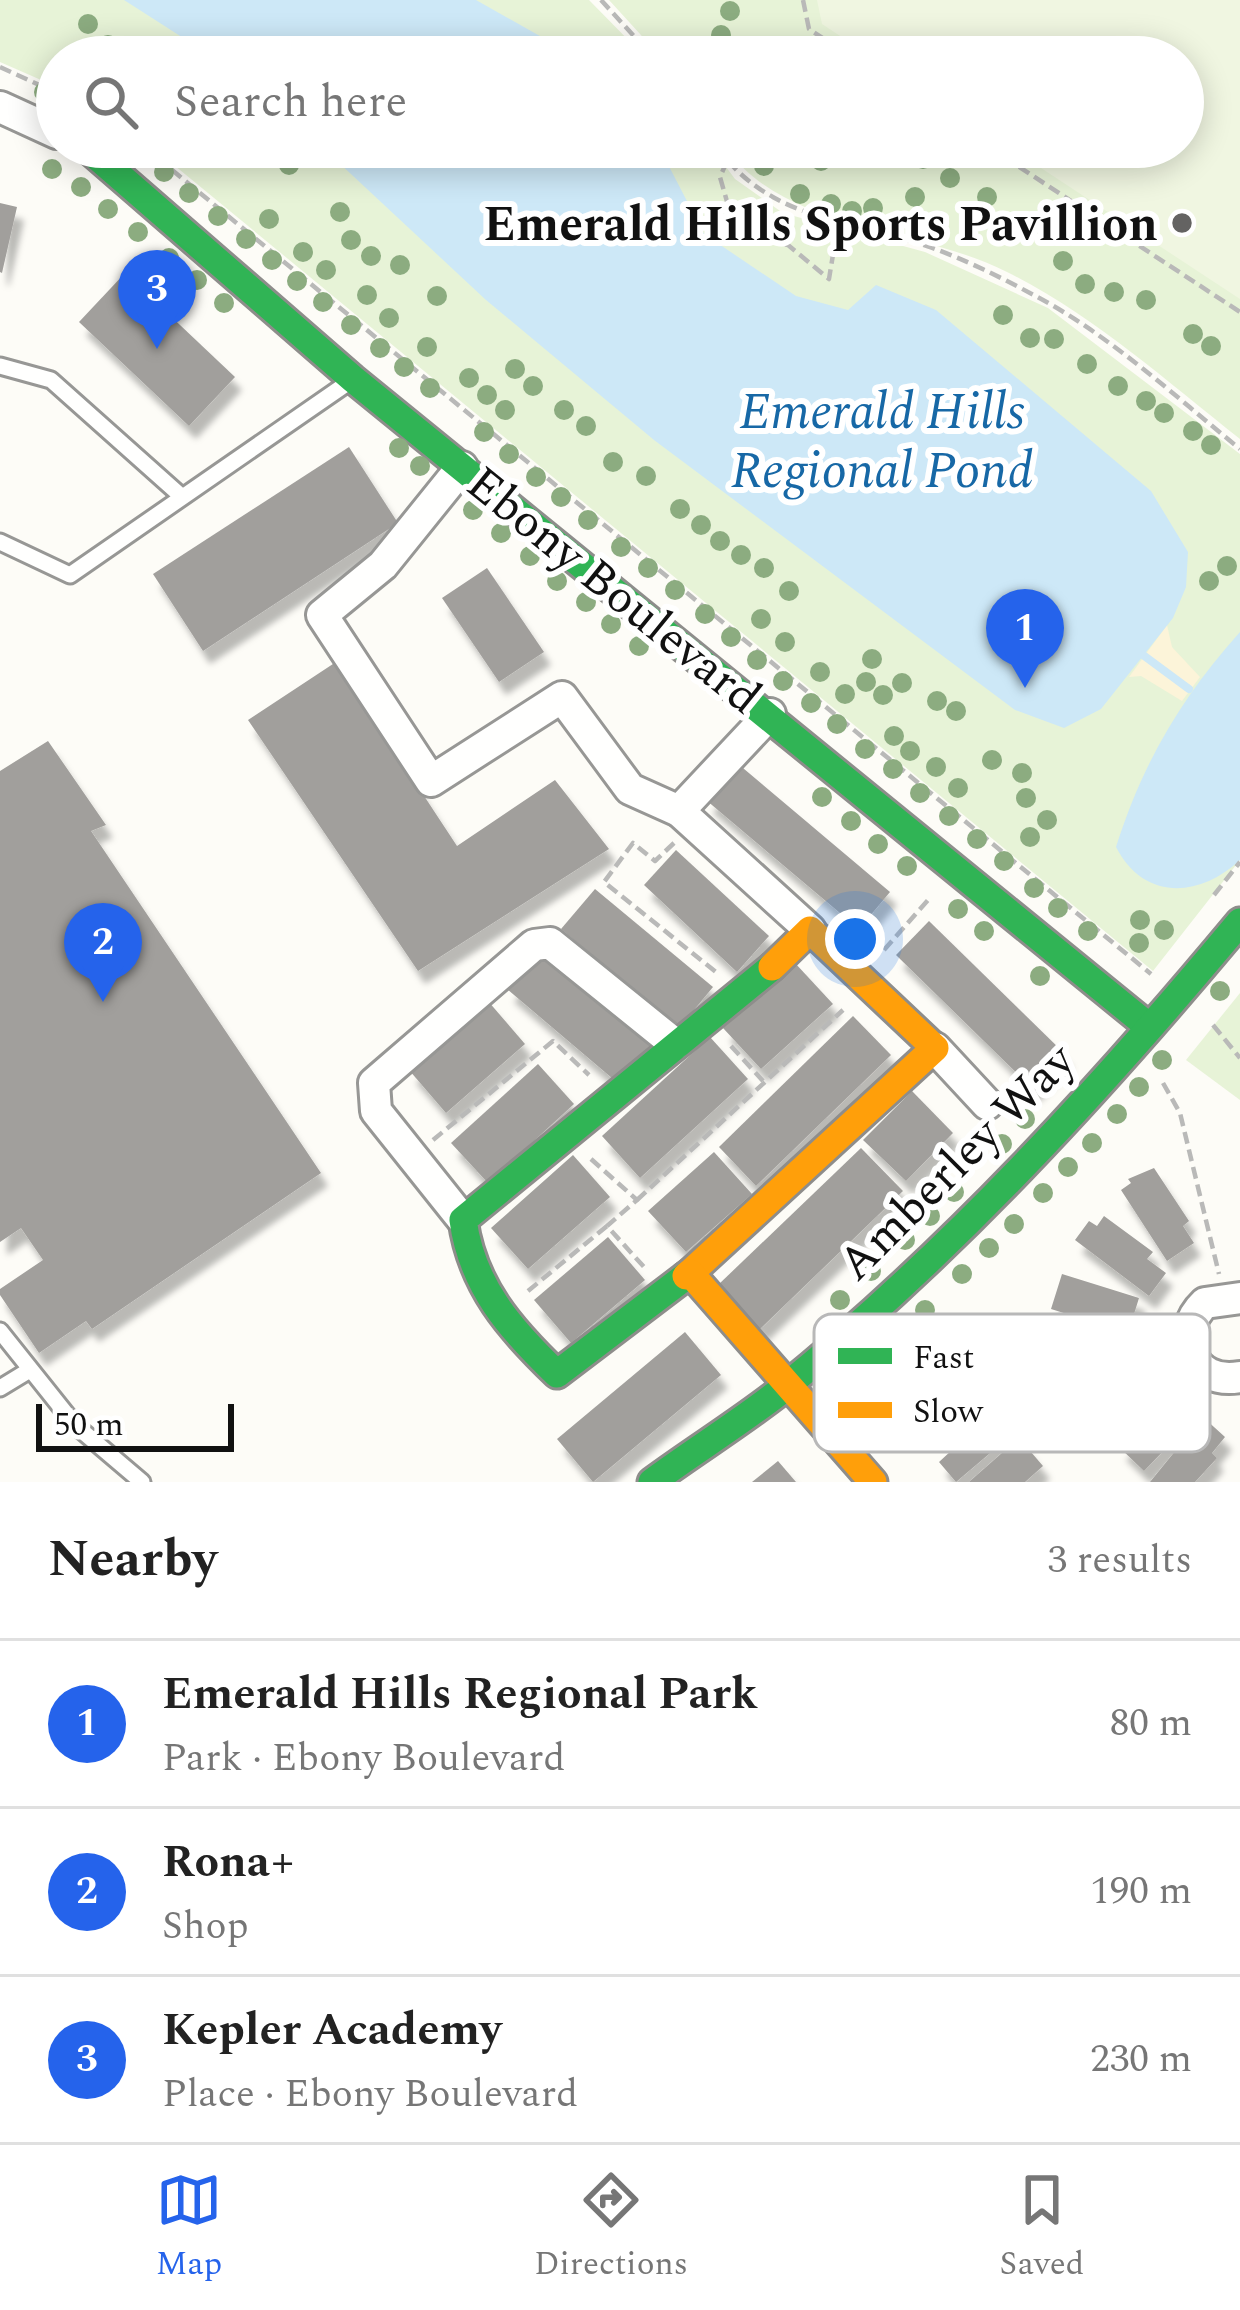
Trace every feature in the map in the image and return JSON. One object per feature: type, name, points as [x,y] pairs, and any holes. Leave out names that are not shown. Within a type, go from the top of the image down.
[{"type":"street","points":[[0,106],[36,124]]},
{"type":"street","name":"Ebony Boulevard","points":[[110,168],[353,379],[1148,1026]]},
{"type":"street","points":[[462,466],[383,565],[322,615],[431,781],[562,697],[630,789],[687,818],[810,930],[857,988],[935,1048],[987,1104]]},
{"type":"street","points":[[687,818],[770,714]]},
{"type":"street","name":"Amberley Way","points":[[864,1314],[1048,1142],[1240,922]]},
{"type":"street","points":[[463,1220],[610,1096],[745,993],[810,930]]},
{"type":"street","points":[[675,1045],[550,943],[534,945],[374,1082],[376,1112],[463,1220],[464,1244],[496,1317],[556,1374],[668,1293],[910,1066],[935,1048]]},
{"type":"street","points":[[690,1273],[814,1412]]},
{"type":"street","points":[[1194,1314],[1232,1298]]},
{"type":"street","name":"Amberley Way","points":[[652,1482],[814,1361]]},
{"type":"street","points":[[1210,1372],[1240,1377]]},
{"type":"street","points":[[848,1452],[873,1482]]},
{"type":"lane","points":[[0,366],[50,380],[180,495]]},
{"type":"lane","points":[[0,542],[70,575],[353,379]]},
{"type":"lane","points":[[0,1331],[76,1425],[142,1482]]},
{"type":"lane","points":[[0,1388],[28,1371]]},
{"type":"path","points":[[601,0],[634,36]]},
{"type":"path","points":[[803,0],[809,29],[820,36]]},
{"type":"path","points":[[0,68],[36,83]]},
{"type":"path","points":[[170,168],[1152,974]]},
{"type":"path","points":[[724,168],[720,177],[736,233],[788,245],[829,280],[838,224]]},
{"type":"path","points":[[734,168],[762,194],[804,215],[925,245],[1043,300],[1095,332],[1240,449]]},
{"type":"path","points":[[1020,168],[1240,312]]},
{"type":"path","points":[[687,818],[655,861],[633,843],[604,882],[745,993]]},
{"type":"path","points":[[496,1317],[637,1200],[763,1082],[857,988],[928,900]]},
{"type":"path","points":[[708,1020],[763,1082]]},
{"type":"path","points":[[1213,1025],[1240,1058]]},
{"type":"path","points":[[415,1155],[553,1041],[610,1096]]},
{"type":"path","points":[[1163,1083],[1180,1113],[1232,1298]]},
{"type":"path","points":[[564,1136],[637,1200]]},
{"type":"path","points":[[607,1226],[668,1293]]},
{"type":"green space","points":[[0,0],[589,0],[624,36],[36,36],[36,78],[0,62]]},
{"type":"green space","points":[[609,0],[1240,0],[1240,439],[1128,350],[1039,289],[972,257],[818,212],[783,196],[744,168],[1204,168],[1204,36],[642,36]]},
{"type":"green space","name":"Emerald Hills Sports Pavillion","points":[[817,0],[1240,0],[1240,299],[1041,168],[1204,168],[1204,36],[840,36],[822,24]]},
{"type":"green space","points":[[178,168],[727,168],[783,213],[925,252],[1048,308],[1240,454],[1240,860],[1153,971]]},
{"type":"green space","points":[[1240,993],[1240,1100],[1186,1060]]},
{"type":"sand","points":[[1167,625],[1172,647],[1200,677],[1182,701],[1141,676],[1129,677]]},
{"type":"water","points":[[124,0],[476,0],[540,36],[180,36]]},
{"type":"water","name":"Emerald Hills Regional Pond","points":[[345,168],[670,168],[704,234],[796,296],[848,310],[876,285],[936,310],[1151,491],[1188,552],[1186,587],[1173,618],[1101,709],[1064,728],[1015,710],[654,440],[486,300]]},
{"type":"water","points":[[1240,632],[1240,860],[1207,882],[1172,888],[1156,885],[1127,864],[1116,847],[1138,787],[1166,732]]},
{"type":"building","points":[[0,203],[17,207],[2,273],[0,272]]},
{"type":"building","points":[[125,273],[235,377],[189,426],[79,322]]},
{"type":"building","points":[[349,447],[398,523],[203,651],[153,574]]},
{"type":"building","points":[[487,568],[544,652],[499,682],[442,598]]},
{"type":"building","points":[[336,662],[457,846],[555,780],[609,849],[418,971],[248,720]]},
{"type":"building","points":[[48,741],[106,825],[91,831],[321,1173],[92,1329],[86,1321],[39,1353],[0,1295],[0,1289],[43,1260],[21,1228],[0,1242],[0,771]]},
{"type":"building","points":[[737,763],[890,892],[859,929],[706,800]]},
{"type":"building","points":[[676,850],[769,936],[737,972],[644,885]]},
{"type":"building","points":[[595,889],[713,987],[679,1028],[561,929]]},
{"type":"building","points":[[929,921],[1066,1055],[1033,1089],[896,955]]},
{"type":"building","points":[[541,949],[653,1045],[619,1084],[507,989]]},
{"type":"building","points":[[795,963],[833,1004],[761,1069],[723,1028]]},
{"type":"building","points":[[488,1001],[525,1044],[446,1113],[409,1070]]},
{"type":"building","points":[[853,1016],[891,1055],[756,1186],[719,1147]]},
{"type":"building","points":[[710,1037],[748,1079],[640,1178],[602,1136]]},
{"type":"building","points":[[538,1064],[574,1104],[488,1183],[451,1143]]},
{"type":"building","points":[[912,1091],[953,1133],[906,1181],[863,1140]]},
{"type":"building","points":[[861,1148],[903,1191],[760,1329],[718,1285]]},
{"type":"building","points":[[714,1152],[752,1194],[686,1252],[648,1211]]},
{"type":"building","points":[[573,1155],[610,1197],[528,1269],[491,1228]]},
{"type":"building","points":[[1154,1168],[1189,1221],[1183,1226],[1194,1243],[1167,1261],[1121,1190],[1131,1183],[1128,1179]]},
{"type":"building","points":[[1104,1216],[1153,1252],[1147,1259],[1166,1273],[1149,1296],[1075,1240],[1089,1221],[1097,1226]]},
{"type":"building","points":[[608,1237],[645,1280],[571,1343],[534,1300]]},
{"type":"building","points":[[1062,1274],[1139,1298],[1134,1314],[1067,1314],[1051,1309]]},
{"type":"building","points":[[685,1332],[721,1375],[593,1482],[557,1439]]},
{"type":"building","points":[[1210,1423],[1225,1437],[1212,1453],[1217,1458],[1195,1482],[1150,1482],[1174,1452],[1210,1452]]},
{"type":"building","points":[[950,1452],[991,1452],[956,1482],[939,1462]]},
{"type":"building","points":[[1003,1452],[1031,1452],[1043,1466],[1025,1482],[969,1482]]},
{"type":"building","points":[[1124,1452],[1162,1452],[1144,1471]]},
{"type":"building","points":[[778,1461],[796,1482],[752,1482]]},
{"type":"waterway","points":[[1143,655],[1189,689]]},
{"type":"traffic: fast","points":[[110,168],[353,379],[1148,1026]]},
{"type":"traffic: fast","points":[[870,1314],[963,1227],[1078,1108],[1240,922]]},
{"type":"traffic: fast","points":[[686,1276],[557,1374],[524,1340],[484,1286],[463,1220],[772,967]]},
{"type":"traffic: fast","points":[[652,1482],[814,1363]]},
{"type":"traffic: slow","points":[[690,1273],[935,1048],[810,930],[772,967]]},
{"type":"traffic: slow","points":[[686,1276],[690,1273],[814,1415]]},
{"type":"traffic: slow","points":[[847,1452],[873,1482]]},
{"type":"place","name":"Emerald Hills Sports Pavillion","points":[[1182,223]]},
{"type":"place","name":"Kepler Academy","points":[[157,349]]},
{"type":"place","name":"Emerald Hills Regional Park","points":[[1025,688]]},
{"type":"place","name":"Rona+","points":[[103,1002]]}]
